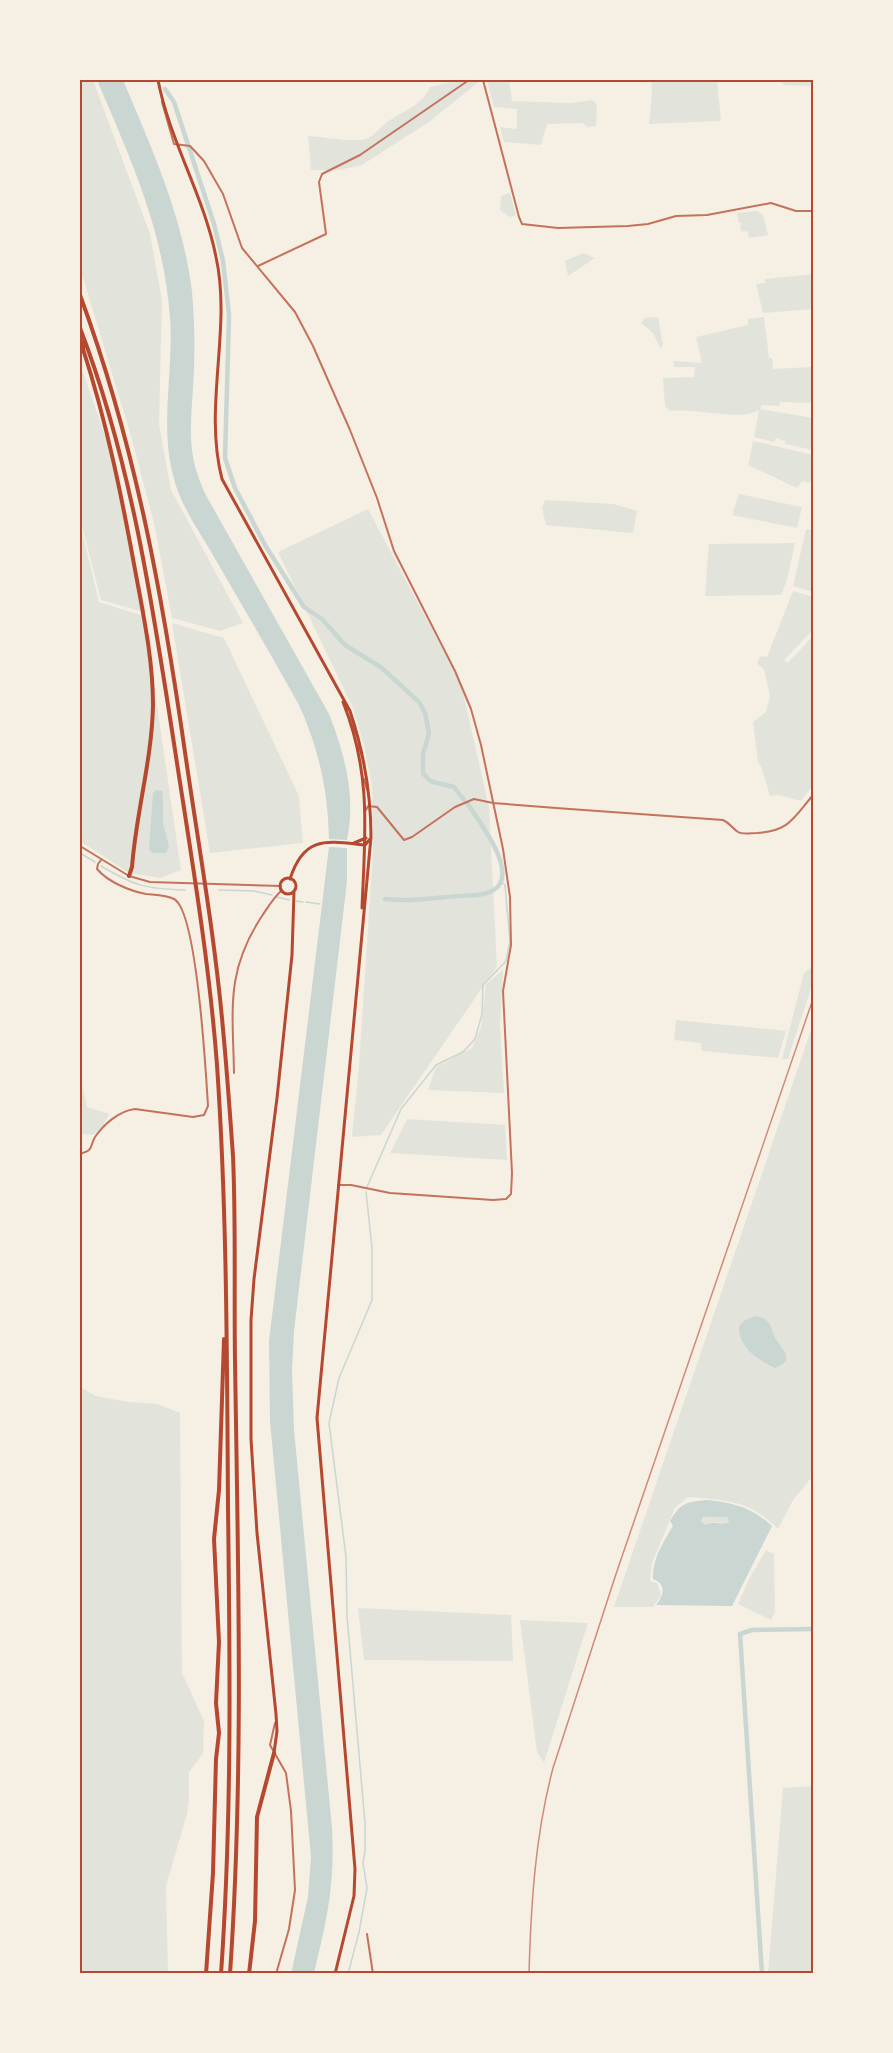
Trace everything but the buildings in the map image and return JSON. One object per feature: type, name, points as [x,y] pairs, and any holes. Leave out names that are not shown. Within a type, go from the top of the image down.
[{"type":"highway","points":[[80,295],[114,395],[131,455],[152,549],[170,646],[223,1026],[233,1158],[239,1568],[240,1761],[230,1974]]},
{"type":"highway","points":[[80,328],[104,399],[121,462],[141,550],[159,647],[197,893],[217,1068],[225,1309],[231,1759],[228,1863],[221,1974]]},
{"type":"highway","points":[[84,340],[83,349],[117,477],[152,672],[150,747],[129,876]]},
{"type":"highway","points":[[206,1974],[219,1733],[216,1702],[219,1642],[214,1533],[219,1490],[225,1309]]},
{"type":"highway","points":[[249,1974],[255,1921],[256,1817],[274,1753]]},
{"type":"main road","points":[[158,80],[216,256],[220,283],[216,450],[222,479],[350,711],[368,776],[371,837],[317,1418],[355,1869],[354,1896],[335,1974]]},
{"type":"main road","points":[[336,684],[356,741],[369,807],[361,940]]},
{"type":"main road","points":[[368,872],[366,844],[371,837]]},
{"type":"main road","points":[[350,844],[366,838]]},
{"type":"main road","points":[[290,879],[295,865],[306,850],[314,844],[327,842],[366,844]]},
{"type":"main road","points":[[274,1753],[277,1731],[276,1714],[257,1533],[251,1438],[251,1320],[292,955],[292,899],[295,883],[290,879],[284,880],[281,888],[292,899]]},
{"type":"main road","points":[[288,894],[294,892]]},
{"type":"street","points":[[258,266],[326,234],[319,182],[322,174],[360,155],[469,80]]},
{"type":"street","points":[[483,80],[522,224],[558,228],[600,228],[648,224],[676,216],[707,215],[771,203],[796,211],[813,211]]},
{"type":"street","points":[[179,145],[190,146],[204,161],[218,184],[242,248],[295,312],[322,365],[366,469],[394,551],[468,698],[482,745],[507,869],[511,945],[503,991],[512,1173],[511,1194],[502,1200],[481,1199],[390,1194],[351,1185],[338,1185]]},
{"type":"street","points":[[369,807],[377,807],[404,840],[412,837],[463,802],[474,799],[493,803],[723,819],[740,833],[749,834],[781,829],[791,821],[813,794]]},
{"type":"street","points":[[80,846],[129,876],[164,884],[281,888]]},
{"type":"street","points":[[80,1154],[92,1147],[96,1136],[119,1113],[127,1110],[135,1109],[193,1117],[204,1115],[208,1106],[194,958],[183,909],[173,898],[137,892],[107,877],[98,869],[101,860]]},
{"type":"street","points":[[234,1073],[233,1001],[236,970],[252,932],[281,888]]},
{"type":"street","points":[[274,1753],[286,1773],[291,1811],[295,1890],[289,1929],[276,1974]]},
{"type":"street","points":[[367,1934],[373,1974]]},
{"type":"shaded area","points":[[80,80],[93,80],[150,234],[162,300],[159,424],[171,490],[243,623],[220,631],[172,618],[154,523],[131,436],[80,268]]},
{"type":"shaded area","points":[[97,80],[123,80],[174,210],[188,264],[192,292],[194,352],[191,432],[196,471],[208,499],[329,714],[340,745],[347,776],[350,808],[347,840],[329,839],[327,804],[321,771],[312,738],[299,705],[191,518],[177,489],[170,459],[167,419],[170,317],[160,254],[144,195]]},
{"type":"shaded area","points":[[459,80],[481,80],[429,122],[362,165],[339,170],[311,170],[308,136],[347,140],[364,139],[372,136],[387,122],[417,104],[427,94],[430,87]]},
{"type":"shaded area","points":[[487,80],[509,80],[512,101],[570,103],[593,100],[597,105],[596,126],[587,127],[583,123],[547,124],[541,145],[504,142],[500,127],[517,129],[517,109],[494,107]]},
{"type":"shaded area","points":[[651,80],[717,80],[721,121],[649,124]]},
{"type":"shaded area","points":[[783,80],[813,80],[813,86],[784,85]]},
{"type":"shaded area","points":[[510,193],[516,215],[510,217],[500,210],[501,196]]},
{"type":"shaded area","points":[[757,211],[763,215],[768,235],[749,238],[748,231],[742,232],[740,227],[742,223],[739,223],[737,213]]},
{"type":"shaded area","points":[[583,253],[595,258],[568,276],[565,261]]},
{"type":"shaded area","points":[[813,274],[813,309],[763,313],[756,284],[765,283],[765,279]]},
{"type":"shaded area","points":[[658,317],[663,346],[660,348],[653,333],[641,323],[645,318]]},
{"type":"shaded area","points":[[764,317],[769,358],[772,358],[773,369],[812,367],[814,403],[780,402],[779,406],[762,405],[760,409],[813,418],[813,450],[785,444],[785,441],[776,438],[774,442],[754,437],[759,410],[740,415],[728,415],[670,411],[665,406],[663,378],[694,377],[695,367],[674,367],[673,361],[702,363],[696,337],[748,325],[748,319]]},
{"type":"shaded area","points":[[80,364],[108,444],[147,613],[101,600],[80,518]]},
{"type":"shaded area","points":[[753,441],[813,455],[812,483],[802,481],[797,488],[748,465]]},
{"type":"shaded area","points":[[739,494],[802,507],[797,528],[732,515]]},
{"type":"shaded area","points":[[545,500],[614,504],[637,511],[633,533],[546,525],[542,508]]},
{"type":"shaded area","points":[[368,509],[461,684],[489,807],[497,966],[381,1135],[352,1137],[373,851],[372,785],[364,745],[353,708],[278,552]]},
{"type":"shaded area","points":[[80,523],[99,602],[144,616],[181,870],[160,878],[129,873],[80,841]]},
{"type":"shaded area","points":[[806,529],[813,530],[813,592],[793,586]]},
{"type":"shaded area","points":[[795,543],[787,580],[781,595],[705,596],[709,544]]},
{"type":"shaded area","points":[[793,591],[814,597],[813,630],[784,660],[788,663],[813,636],[813,785],[801,801],[778,795],[770,796],[758,762],[753,722],[766,712],[770,696],[764,669],[757,664],[760,656],[767,657]]},
{"type":"shaded area","points":[[172,623],[224,638],[299,796],[303,843],[210,853]]},
{"type":"shaded area","points":[[156,790],[162,791],[163,795],[163,823],[169,846],[166,853],[152,853],[149,849],[153,793]]},
{"type":"shaded area","points":[[329,847],[347,848],[347,881],[294,1331],[292,1370],[294,1430],[333,1848],[326,1919],[314,1973],[291,1974],[308,1897],[311,1857],[270,1421],[269,1341]]},
{"type":"shaded area","points":[[811,867],[814,867],[813,982],[788,1059],[782,1059],[804,973],[812,967]]},
{"type":"shaded area","points":[[503,970],[500,1025],[504,1093],[428,1090],[436,1067],[472,1048],[481,1027],[486,984]]},
{"type":"shaded area","points":[[676,1020],[786,1031],[778,1058],[702,1051],[701,1043],[674,1040]]},
{"type":"shaded area","points":[[813,1024],[814,1471],[812,1477],[793,1500],[778,1529],[757,1512],[737,1503],[688,1497],[675,1508],[652,1563],[650,1581],[657,1583],[661,1595],[653,1607],[614,1607]]},
{"type":"shaded area","points":[[80,1075],[87,1107],[109,1114],[103,1126],[93,1135],[80,1134]]},
{"type":"shaded area","points":[[407,1119],[505,1125],[507,1160],[390,1153]]},
{"type":"shaded area","points":[[756,1316],[764,1318],[770,1324],[775,1338],[786,1354],[786,1361],[775,1368],[750,1352],[742,1340],[739,1326],[745,1320]]},
{"type":"shaded area","points":[[80,1387],[96,1396],[128,1402],[158,1404],[180,1413],[182,1673],[204,1721],[203,1754],[189,1772],[187,1814],[166,1886],[168,1973],[80,1973]]},
{"type":"shaded area","points":[[707,1500],[742,1507],[757,1514],[772,1526],[732,1606],[656,1605],[663,1590],[660,1584],[653,1579],[654,1565],[673,1526],[670,1521],[685,1504]],"holes":[[[703,1517],[727,1517],[729,1522],[726,1523],[705,1525],[701,1521]]]},
{"type":"shaded area","points":[[706,1516],[727,1517],[729,1522],[705,1525],[701,1521]]},
{"type":"shaded area","points":[[766,1550],[774,1554],[775,1612],[771,1620],[738,1604]]},
{"type":"shaded area","points":[[358,1608],[511,1615],[513,1661],[364,1660]]},
{"type":"shaded area","points":[[520,1620],[588,1623],[544,1763],[537,1752]]},
{"type":"shaded area","points":[[813,1786],[813,1973],[768,1973],[783,1788]]},
{"type":"waterway","points":[[165,89],[174,102],[214,224],[223,261],[229,315],[225,458],[235,488],[265,545],[304,607],[322,619],[345,645],[382,668],[419,702],[425,713],[429,734],[423,754],[423,773],[433,782],[454,787],[464,800]]},
{"type":"waterway","points":[[385,899],[413,900],[478,895],[495,889],[501,881],[500,859],[487,833],[467,803]]},
{"type":"waterway","points":[[80,853],[95,862]]},
{"type":"waterway","points":[[101,866],[141,885],[160,889],[185,890]]},
{"type":"waterway","points":[[367,1187],[401,1109],[436,1065],[463,1052],[475,1039],[482,1014],[483,985],[506,961],[510,941],[505,885],[501,882]]},
{"type":"waterway","points":[[219,890],[254,891],[272,895]]},
{"type":"waterway","points":[[277,897],[289,900]]},
{"type":"waterway","points":[[296,901],[303,902]]},
{"type":"waterway","points":[[306,902],[320,904]]},
{"type":"waterway","points":[[348,1974],[367,1888],[363,1863],[365,1823],[347,1616],[346,1557],[329,1423],[339,1378],[372,1300],[372,1248],[366,1192]]},
{"type":"waterway","points":[[762,1974],[740,1634],[752,1630],[814,1629]]},
{"type":"railway","points":[[529,1974],[535,1870],[542,1819],[553,1768],[616,1574],[814,996]]}]
